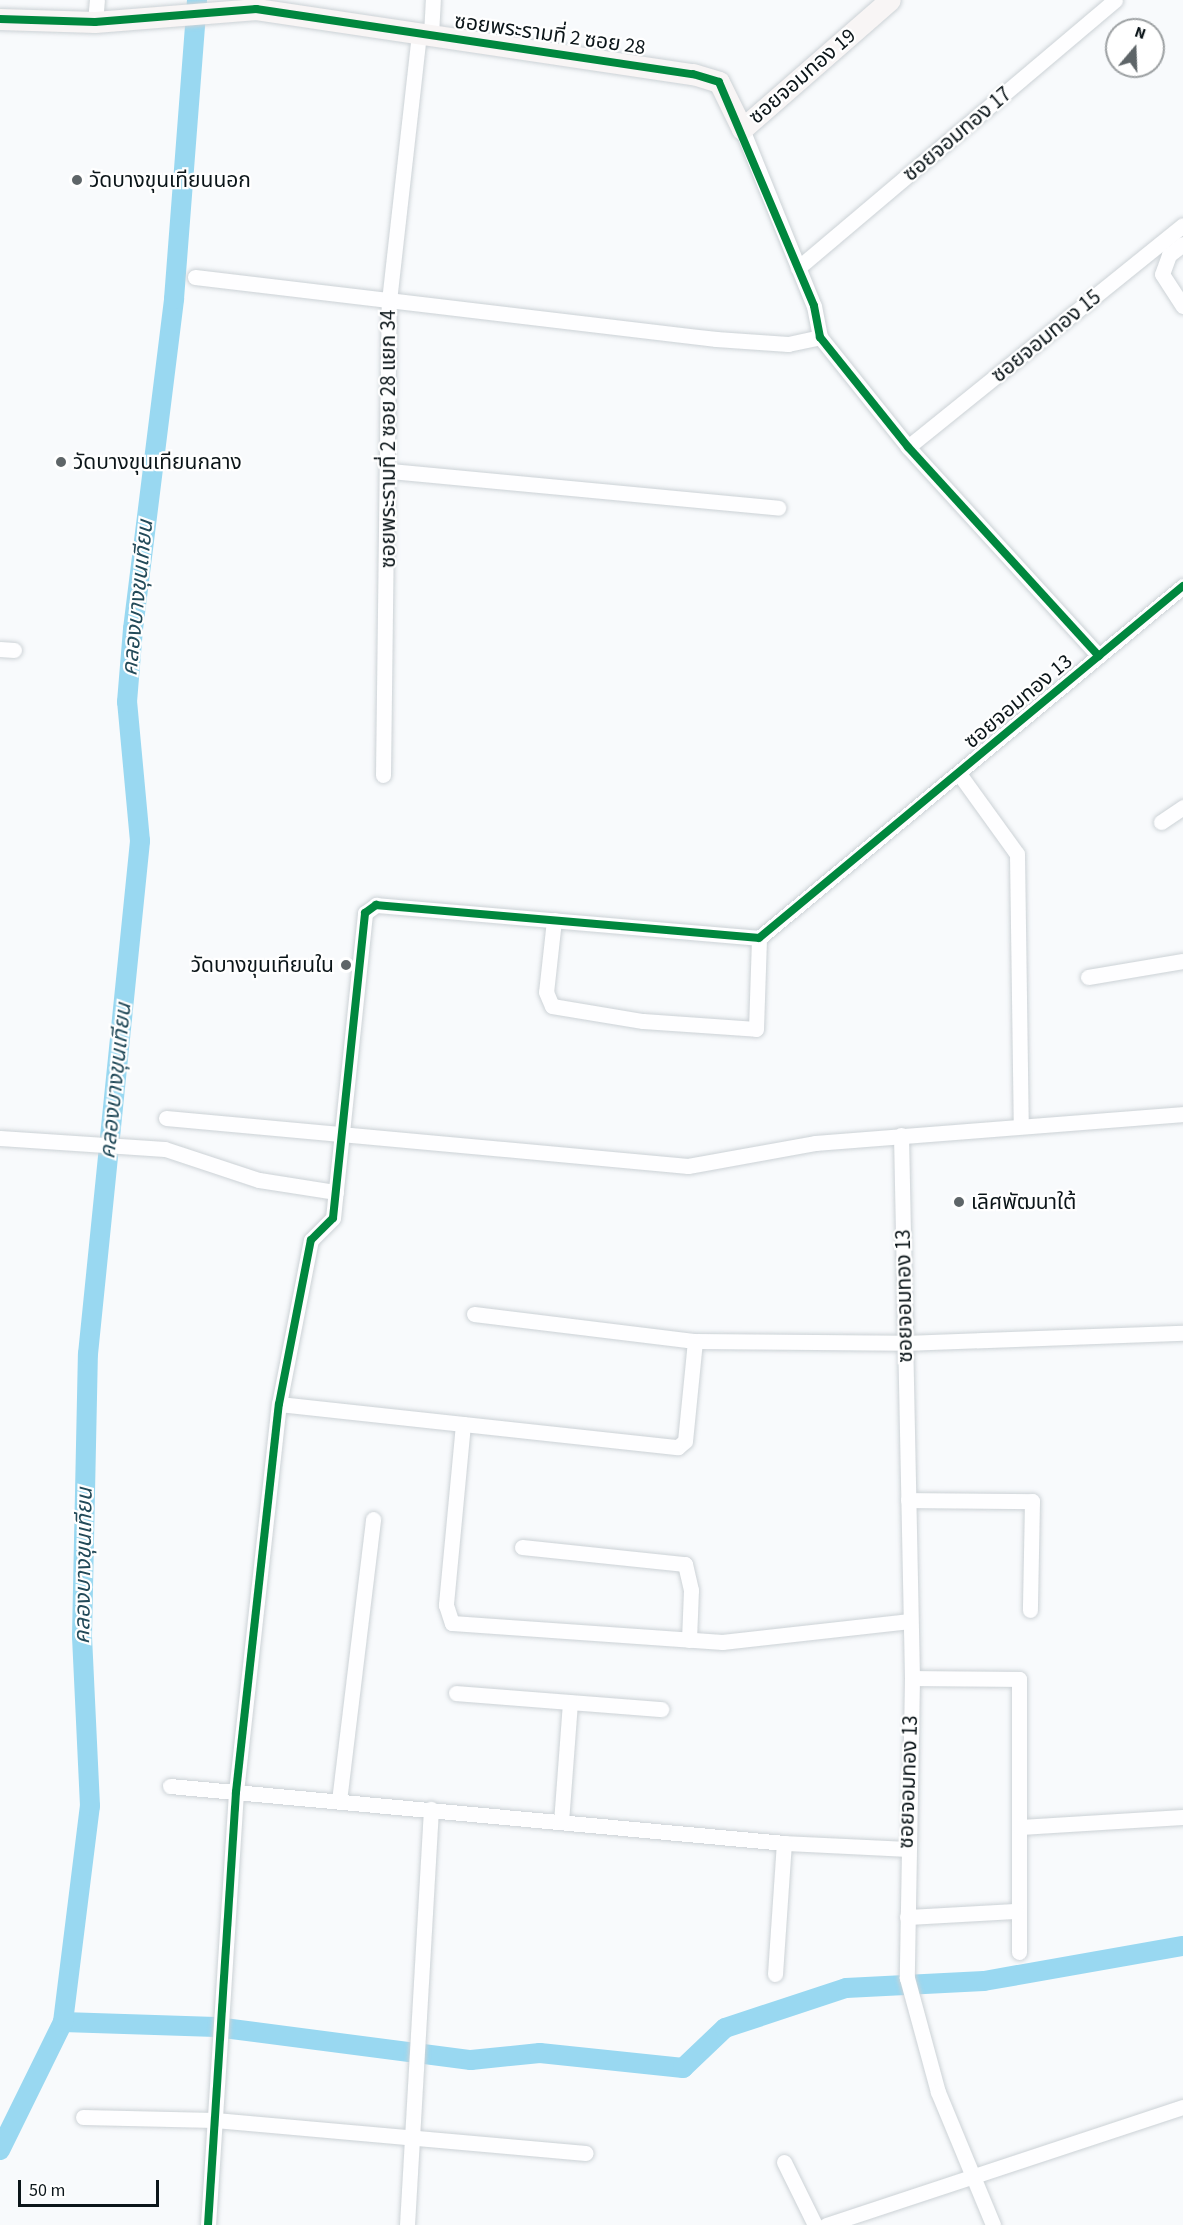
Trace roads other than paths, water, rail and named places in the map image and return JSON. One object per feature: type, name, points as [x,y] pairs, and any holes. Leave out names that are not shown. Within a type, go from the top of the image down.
[{"type":"street","points":[[95,22],[97,0]]},
{"type":"street","name":"ซอยพระรามที่ 2 ซอย 28 แยก 34","points":[[383,775],[390,471],[385,401],[389,301],[425,34],[433,0]]},
{"type":"street","name":"ซอยจอมทอง 19","points":[[742,129],[890,0]]},
{"type":"street","name":"ซอยจอมทอง 17","points":[[798,268],[1115,0]]},
{"type":"street","name":"ซอยพระรามที่ 2 ซอย 28","points":[[0,19],[95,22],[256,9],[425,34],[708,78],[727,93],[742,129]]},
{"type":"street","points":[[742,129],[798,268],[820,337],[908,447],[1099,656]]},
{"type":"street","name":"ซอยจอมทอง 15","points":[[908,447],[1183,225]]},
{"type":"street","points":[[1183,244],[1169,255],[1161,274],[1183,306]]},
{"type":"street","points":[[195,277],[716,339],[788,344],[820,337]]},
{"type":"street","points":[[390,471],[778,508]]},
{"type":"street","name":"ซอยจอมทอง 13","points":[[1021,1126],[1017,854],[960,774],[1183,586]]},
{"type":"street","points":[[208,2225],[236,1792],[279,1404],[311,1240],[332,1220],[363,918],[368,909],[554,920],[759,938],[960,774]]},
{"type":"street","points":[[1161,822],[1183,807]]},
{"type":"street","points":[[554,920],[546,992],[552,1006],[643,1021],[756,1029],[759,938]]},
{"type":"street","points":[[1088,977],[1183,961]]},
{"type":"street","points":[[166,1118],[688,1166],[816,1143],[1183,1114]]},
{"type":"street","name":"ซอยจอมทอง 13","points":[[901,1136],[912,1678],[906,1849],[907,1978],[939,2092],[993,2225]]},
{"type":"street","points":[[0,1138],[153,1148],[259,1180],[336,1192]]},
{"type":"street","points":[[474,1314],[695,1341],[904,1342],[1183,1333]]},
{"type":"street","points":[[279,1404],[678,1447],[685,1441],[695,1341]]},
{"type":"street","points":[[463,1424],[446,1605],[452,1623],[722,1642],[910,1621]]},
{"type":"street","points":[[908,1500],[1032,1501],[1030,1610]]},
{"type":"street","points":[[339,1801],[372,1519]]},
{"type":"street","points":[[522,1547],[685,1564],[691,1590],[689,1640]]},
{"type":"street","points":[[912,1678],[1018,1676],[1020,1827],[1016,1911],[1019,1952]]},
{"type":"street","points":[[456,1693],[661,1709]]},
{"type":"street","points":[[561,1822],[570,1702]]},
{"type":"street","points":[[170,1786],[784,1843],[906,1849]]},
{"type":"street","points":[[407,2225],[431,1809]]},
{"type":"street","points":[[1020,1827],[1183,1817]]},
{"type":"street","points":[[776,1974],[784,1843]]},
{"type":"street","points":[[907,1917],[1016,1911]]},
{"type":"street","points":[[826,2225],[971,2175],[1183,2107]]},
{"type":"street","points":[[84,2117],[215,2120],[586,2153]]},
{"type":"street","points":[[784,2162],[814,2225]]},
{"type":"waterway","name":"คลองบางขุนเทียน","points":[[0,2150],[63,2022],[90,1806],[82,1636],[88,1354],[140,841],[127,702],[133,629],[174,299],[197,0]]},
{"type":"waterway","points":[[63,2022],[216,2027],[471,2060],[540,2053],[683,2068],[725,2028],[846,1988],[984,1981],[1183,1946]]},
{"type":"place","name":"วัดบางขุนเทียนนอก","points":[[77,180]]},
{"type":"place","name":"วัดบางขุนเทียนกลาง","points":[[61,462]]},
{"type":"place","name":"วัดบางขุนเทียนใน","points":[[346,965]]},
{"type":"place","name":"เลิศพัฒนาใต้","points":[[959,1202]]}]
